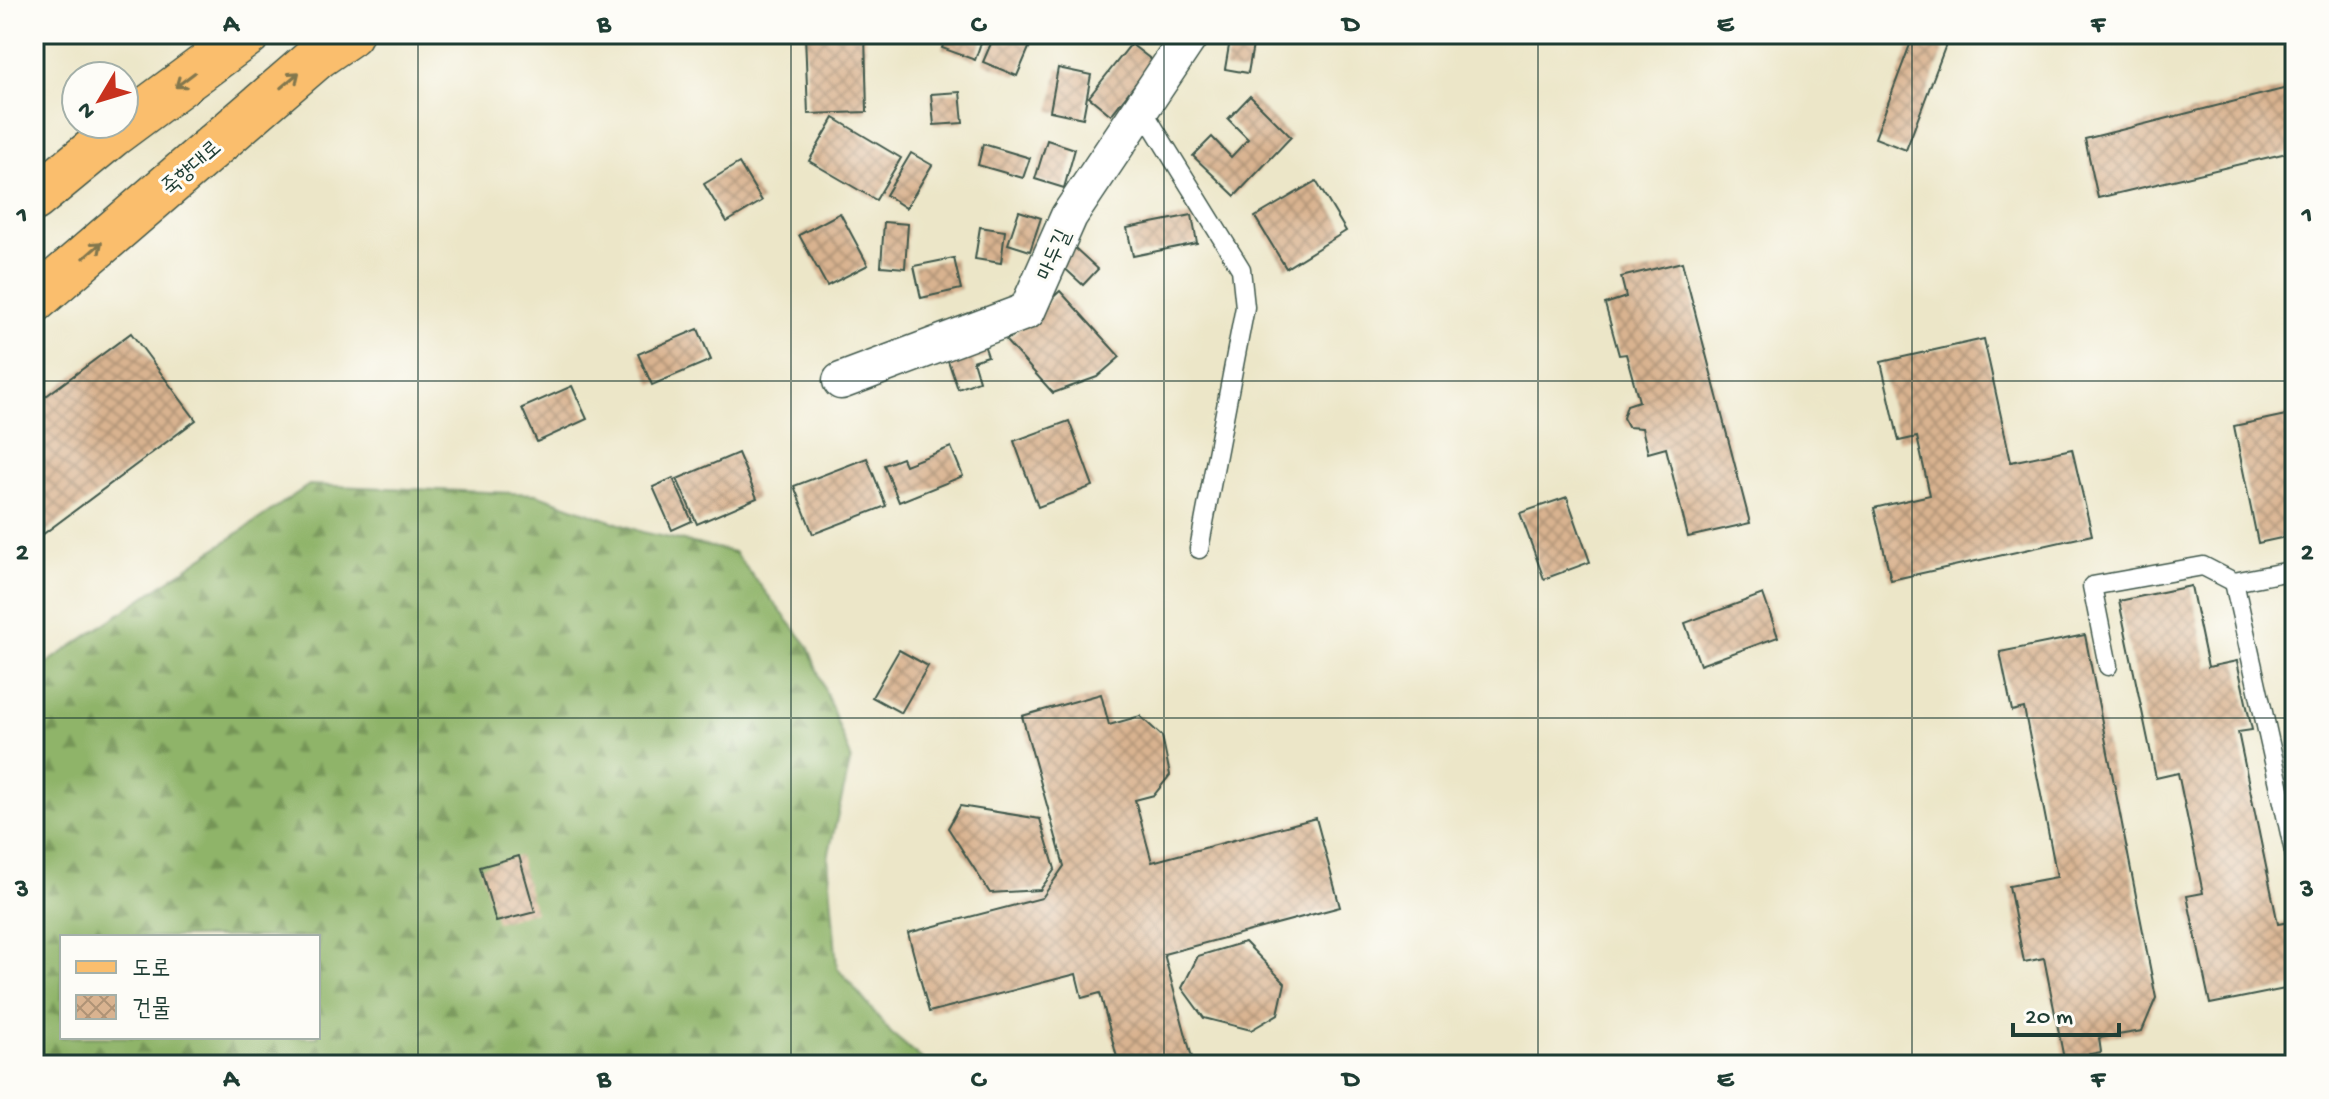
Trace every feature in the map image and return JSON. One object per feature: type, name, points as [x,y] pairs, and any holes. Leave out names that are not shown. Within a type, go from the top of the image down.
[{"type":"main road","points":[[34,199],[112,135],[248,34]]},
{"type":"main road","name":"죽향대로","points":[[34,301],[307,65],[350,34]]},
{"type":"street","name":"마두길","points":[[841,381],[1027,311],[1069,216],[1191,34]]},
{"type":"lane","points":[[1142,109],[1241,269],[1245,307],[1199,549]]},
{"type":"lane","points":[[2108,666],[2092,586],[2203,566],[2234,582],[2295,570]]},
{"type":"lane","points":[[2234,582],[2295,856]]},
{"type":"green space","points":[[309,485],[536,494],[642,532],[734,552],[808,646],[851,758],[828,857],[837,967],[891,1033],[929,1065],[34,1065],[34,672]]},
{"type":"building","points":[[805,34],[865,34],[867,112],[808,114]]},
{"type":"building","points":[[947,34],[984,34],[975,60],[942,48]]},
{"type":"building","points":[[995,34],[1035,34],[1017,76],[983,62]]},
{"type":"building","points":[[1231,34],[1255,34],[1248,73],[1225,69]]},
{"type":"building","points":[[1914,34],[1950,34],[1906,150],[1875,138]]},
{"type":"building","points":[[1131,44],[1153,61],[1111,115],[1089,97]]},
{"type":"building","points":[[1058,68],[1091,75],[1083,118],[1050,111]]},
{"type":"building","points":[[2295,86],[2295,151],[2098,198],[2085,139]]},
{"type":"building","points":[[960,92],[963,123],[934,125],[931,94]]},
{"type":"building","points":[[1250,96],[1291,137],[1235,196],[1193,156],[1212,137],[1231,157],[1248,139],[1228,119]]},
{"type":"building","points":[[834,118],[901,158],[876,200],[809,161]]},
{"type":"building","points":[[1047,140],[1075,149],[1064,188],[1035,179]]},
{"type":"building","points":[[983,144],[1030,158],[1023,178],[978,165]]},
{"type":"building","points":[[911,153],[932,165],[906,208],[886,195]]},
{"type":"building","points":[[739,163],[762,201],[727,222],[704,184]]},
{"type":"building","points":[[1316,181],[1346,231],[1286,268],[1255,217]]},
{"type":"building","points":[[1019,211],[1041,218],[1030,251],[1008,244]]},
{"type":"building","points":[[840,213],[868,265],[827,286],[799,235]]},
{"type":"building","points":[[1192,215],[1197,243],[1133,256],[1127,228]]},
{"type":"building","points":[[884,222],[908,224],[905,268],[881,266]]},
{"type":"building","points":[[980,227],[1005,231],[1001,263],[975,259]]},
{"type":"building","points":[[1075,248],[1098,269],[1083,285],[1060,264]]},
{"type":"building","points":[[954,258],[961,289],[921,298],[914,266]]},
{"type":"building","points":[[1682,262],[1750,523],[1688,537],[1666,448],[1648,453],[1642,428],[1628,427],[1623,418],[1627,405],[1639,401],[1626,354],[1619,355],[1605,304],[1626,297],[1621,277]]},
{"type":"building","points":[[1060,291],[1120,357],[1097,377],[1053,393],[1006,341]]},
{"type":"building","points":[[698,329],[711,360],[652,385],[638,354]]},
{"type":"building","points":[[131,333],[196,420],[34,541],[34,405]]},
{"type":"building","points":[[981,336],[988,356],[973,361],[979,381],[958,389],[944,349]]},
{"type":"building","points":[[1984,339],[2011,462],[2072,449],[2092,535],[1891,580],[1874,508],[1930,495],[1917,437],[1899,441],[1881,362]]},
{"type":"building","points":[[572,386],[587,419],[537,442],[522,408]]},
{"type":"building","points":[[2295,413],[2295,535],[2258,543],[2234,426]]},
{"type":"building","points":[[1069,421],[1093,486],[1038,507],[1014,441]]},
{"type":"building","points":[[951,447],[963,476],[899,502],[884,465],[902,458],[905,465]]},
{"type":"building","points":[[738,453],[757,498],[697,524],[677,479]]},
{"type":"building","points":[[867,458],[886,506],[813,534],[794,486]]},
{"type":"building","points":[[673,478],[692,521],[672,530],[653,487]]},
{"type":"building","points":[[1567,497],[1590,562],[1544,579],[1520,513]]},
{"type":"building","points":[[2191,586],[2208,667],[2237,661],[2252,730],[2238,732],[2278,924],[2289,922],[2295,951],[2295,987],[2210,1004],[2187,896],[2203,893],[2178,773],[2156,778],[2119,601]]},
{"type":"building","points":[[1763,594],[1778,637],[1700,665],[1685,623]]},
{"type":"building","points":[[2085,635],[2156,998],[2142,1031],[2099,1038],[2101,1052],[2064,1059],[2044,958],[2024,962],[2009,886],[2057,877],[2024,708],[2012,711],[2000,652]]},
{"type":"building","points":[[899,650],[928,666],[901,713],[872,697]]},
{"type":"building","points":[[1101,694],[1109,725],[1140,716],[1162,736],[1170,775],[1154,795],[1135,800],[1152,862],[1316,818],[1340,907],[1164,954],[1194,1065],[1119,1065],[1100,993],[1082,998],[1076,974],[929,1012],[908,933],[1042,898],[1064,866],[1022,716]]},
{"type":"building","points":[[960,806],[1040,819],[1055,869],[1040,890],[990,893],[948,828]]},
{"type":"building","points":[[519,856],[535,912],[496,922],[480,867]]},
{"type":"building","points":[[1245,942],[1285,983],[1278,1014],[1251,1030],[1204,1018],[1182,988],[1198,956]]}]
